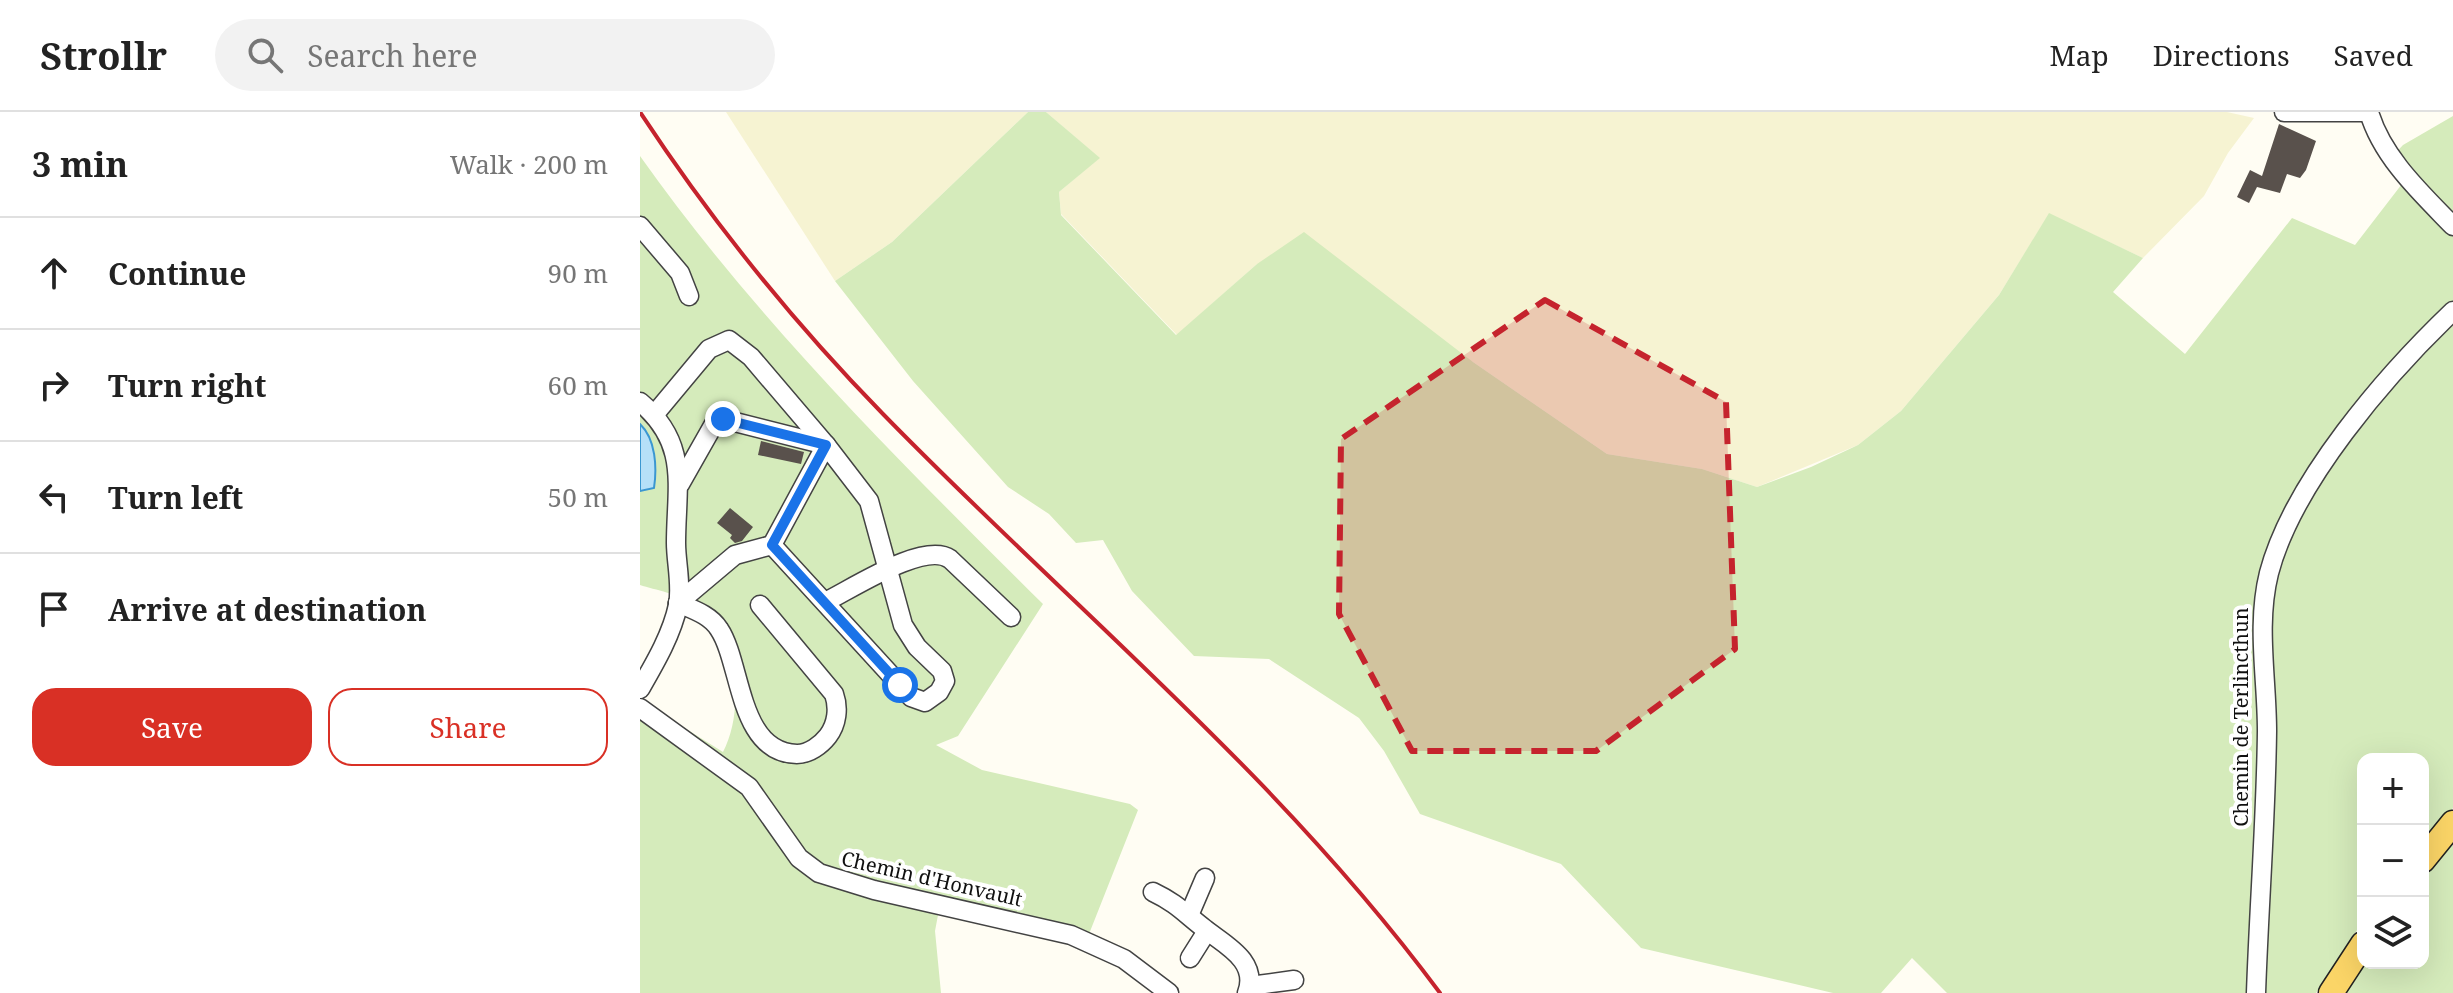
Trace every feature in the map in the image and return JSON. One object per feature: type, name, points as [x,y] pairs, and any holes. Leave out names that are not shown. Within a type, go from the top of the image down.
[{"type":"main road","points":[[2429,853],[2453,823]]},
{"type":"main road","points":[[2331,993],[2357,953]]},
{"type":"street","points":[[2284,112],[2362,112]]},
{"type":"street","points":[[2369,112],[2375,129],[2399,166],[2453,226]]},
{"type":"street","points":[[640,226],[680,273],[689,296]]},
{"type":"street","name":"Chemin de Terlincthun","points":[[2256,993],[2267,732],[2262,619],[2271,567],[2295,514],[2341,438],[2398,369],[2453,311]]},
{"type":"street","points":[[654,415],[709,349],[729,340],[751,357],[869,501],[886,571],[907,633],[945,676],[943,686],[929,700],[919,702],[911,697],[772,545]]},
{"type":"street","points":[[640,402],[654,415],[674,448],[678,486],[678,603],[658,656],[640,689]]},
{"type":"street","points":[[678,486],[714,424],[723,419],[826,445]]},
{"type":"street","points":[[678,603],[735,555],[772,545],[826,445]]},
{"type":"street","points":[[825,602],[909,560],[943,555],[1011,617]]},
{"type":"street","points":[[678,603],[703,614],[721,631],[744,705],[757,730],[785,751],[807,752],[830,733],[836,700],[826,681],[760,605]]},
{"type":"street","name":"Chemin d'Honvault","points":[[640,708],[749,787],[767,807],[794,852],[819,873],[864,888],[1083,939],[1124,959],[1169,993]]},
{"type":"street","points":[[1190,913],[1205,878]]},
{"type":"street","points":[[1153,892],[1190,913],[1240,957],[1248,989],[1294,980]]},
{"type":"street","points":[[1190,958],[1207,931]]},
{"type":"highlighted area","points":[[1545,300],[1726,402],[1735,649],[1596,751],[1412,751],[1339,614],[1341,439]]},
{"type":"shaded area","points":[[726,112],[1028,112],[892,242],[835,281]]},
{"type":"shaded area","points":[[1046,112],[2227,112],[2254,118],[2228,153],[2204,196],[2143,258],[2049,214],[1999,295],[1901,411],[1858,445],[1757,487],[1702,469],[1607,454],[1473,362],[1257,264],[1177,335],[1061,214],[1059,192],[1099,158]]},
{"type":"green space","points":[[1028,112],[1046,112],[1100,158],[1059,192],[1061,215],[1176,335],[1257,264],[1304,232],[1473,362],[1607,454],[1702,469],[1757,487],[1858,445],[1901,411],[1999,295],[2049,213],[2143,258],[2113,292],[2185,354],[2292,218],[2355,245],[2405,180],[2389,160],[2403,145],[2453,116],[2453,808],[2429,838],[2429,753],[2357,753],[2357,930],[2316,993],[1947,993],[1912,958],[1881,993],[1833,993],[1641,948],[1561,864],[1420,814],[1384,751],[1359,718],[1269,659],[1194,656],[1132,591],[1103,540],[1076,543],[1049,514],[1008,487],[913,381],[835,281],[892,242]]},
{"type":"green space","points":[[640,156],[732,276],[781,333],[883,443],[1043,604],[958,736],[936,745],[982,770],[1130,804],[1138,810],[1089,934],[941,899],[935,931],[941,993],[640,993],[640,700],[723,752],[730,734],[735,693],[727,653],[707,618],[688,601],[640,585]]},
{"type":"green space","points":[[2453,841],[2453,993],[2343,993],[2359,969],[2429,969],[2429,870]]},
{"type":"water","points":[[640,424],[652,446],[655,472],[654,488],[640,491]]},
{"type":"building","points":[[2279,124],[2316,141],[2306,170],[2300,178],[2287,174],[2280,193],[2257,187],[2249,203],[2237,197],[2250,170],[2262,176]]},
{"type":"building","points":[[761,441],[804,452],[801,464],[758,455]]},
{"type":"building","points":[[730,508],[753,527],[742,541],[735,543],[730,538],[732,535],[717,523]]},
{"type":"railway","points":[[640,112],[724,230],[817,343],[954,485],[1242,765],[1378,913],[1440,993]]},
{"type":"route","points":[[723,419],[826,445],[772,545],[900,685]]}]
